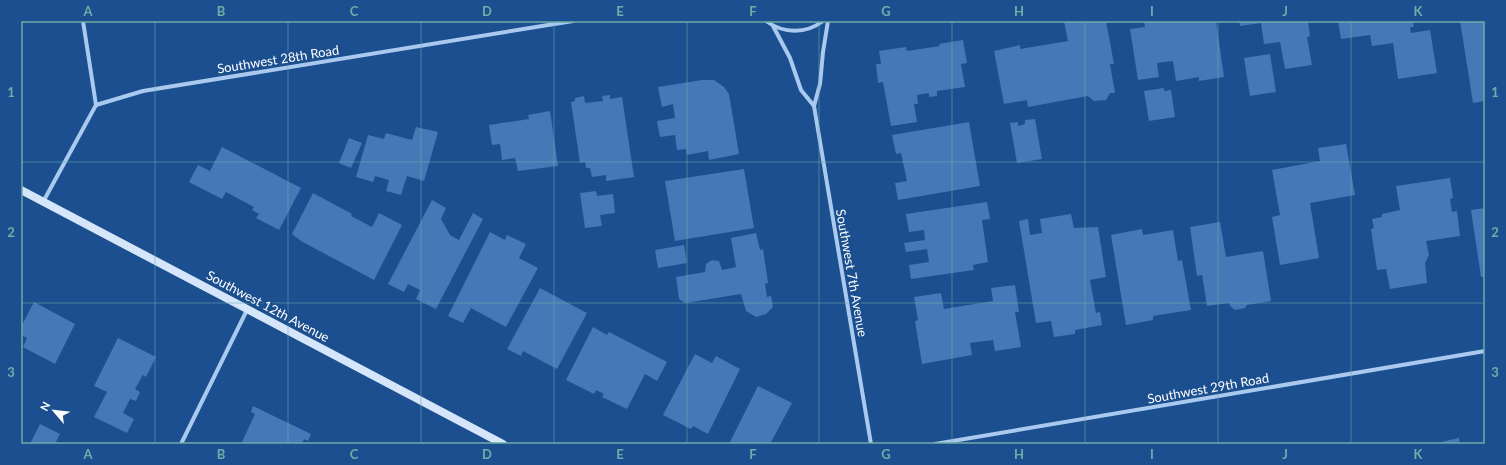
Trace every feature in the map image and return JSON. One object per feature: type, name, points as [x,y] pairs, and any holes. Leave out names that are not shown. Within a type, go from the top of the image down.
[{"type":"main road","name":"Southwest 12th Avenue","points":[[21,190],[503,444]]},
{"type":"street","points":[[43,202],[96,105],[83,21]]},
{"type":"street","name":"Southwest 28th Road","points":[[96,105],[143,91],[573,21]]},
{"type":"street","points":[[766,21],[773,26],[787,31],[802,31],[816,26],[823,21]]},
{"type":"street","name":"Southwest 7th Avenue","points":[[828,21],[820,84],[814,106],[871,444]]},
{"type":"street","name":"Southwest 7th Avenue","points":[[773,26],[790,58],[801,90],[814,106]]},
{"type":"street","points":[[181,444],[248,309]]},
{"type":"street","name":"Southwest 29th Road","points":[[935,444],[1485,352]]},
{"type":"building","points":[[1064,21],[1106,21],[1114,64],[1110,64],[1115,93],[1110,93],[1106,100],[1094,101],[1088,96],[1028,107],[1027,100],[1004,104],[994,51],[1020,45],[1020,49],[1068,41]]},
{"type":"building","points":[[1144,21],[1216,21],[1224,77],[1199,81],[1199,77],[1176,81],[1173,61],[1157,63],[1159,77],[1138,80],[1130,29],[1145,27]]},
{"type":"building","points":[[1239,21],[1308,21],[1310,36],[1307,37],[1312,65],[1285,69],[1280,42],[1264,44],[1261,23],[1240,26]]},
{"type":"building","points":[[1338,21],[1413,21],[1414,27],[1410,27],[1411,33],[1430,30],[1437,73],[1398,79],[1393,43],[1372,46],[1370,35],[1341,39]]},
{"type":"building","points":[[1460,21],[1485,21],[1485,101],[1473,103]]},
{"type":"building","points":[[963,40],[967,63],[961,64],[965,87],[937,91],[937,96],[929,97],[929,93],[917,95],[918,104],[914,104],[917,122],[891,126],[883,82],[878,83],[876,64],[881,64],[879,51],[906,47],[907,51],[940,46],[939,44]]},
{"type":"building","points":[[1270,54],[1276,92],[1250,96],[1244,58]]},
{"type":"building","points":[[702,80],[714,80],[724,87],[729,94],[739,154],[709,160],[708,151],[687,155],[686,149],[677,150],[675,135],[660,137],[657,121],[675,118],[673,104],[662,107],[658,87]]},
{"type":"building","points":[[1164,88],[1164,91],[1171,90],[1175,117],[1149,121],[1144,91]]},
{"type":"building","points":[[610,95],[610,99],[622,97],[634,177],[606,181],[606,175],[592,177],[590,168],[586,168],[585,162],[580,163],[571,102],[575,101],[575,98],[584,96],[585,103],[603,101],[602,96]]},
{"type":"building","points":[[550,111],[558,166],[518,171],[515,158],[502,160],[500,144],[492,145],[489,125],[529,119],[528,115]]},
{"type":"building","points":[[1035,119],[1042,159],[1017,163],[1010,123],[1018,122],[1018,126],[1025,124],[1025,120]]},
{"type":"building","points":[[969,122],[980,186],[898,200],[895,183],[907,181],[901,153],[896,154],[892,135]]},
{"type":"building","points":[[416,127],[438,132],[424,181],[407,176],[401,195],[386,191],[389,180],[375,176],[373,182],[356,177],[368,135],[384,139],[386,133],[412,140]]},
{"type":"building","points":[[349,138],[362,143],[351,168],[339,163]]},
{"type":"building","points":[[1346,144],[1355,195],[1310,203],[1319,258],[1280,265],[1272,217],[1280,215],[1272,170],[1320,161],[1318,148]]},
{"type":"building","points":[[222,147],[301,188],[279,230],[256,218],[259,214],[252,210],[254,207],[226,192],[222,199],[189,182],[198,165],[210,171]]},
{"type":"building","points":[[744,169],[754,228],[675,241],[665,181]]},
{"type":"building","points":[[1450,178],[1453,198],[1450,199],[1452,212],[1457,211],[1460,236],[1426,241],[1429,255],[1425,263],[1427,283],[1390,289],[1386,269],[1377,270],[1371,229],[1374,228],[1372,219],[1382,217],[1382,214],[1400,210],[1396,186]]},
{"type":"building","points":[[596,191],[597,196],[613,194],[615,213],[600,215],[602,226],[585,228],[580,193]]},
{"type":"building","points":[[313,193],[352,214],[351,216],[372,227],[379,213],[402,225],[374,280],[301,241],[292,234]]},
{"type":"building","points":[[432,200],[446,208],[441,219],[450,235],[459,240],[473,213],[483,219],[436,309],[416,299],[420,290],[408,284],[404,292],[388,284]]},
{"type":"building","points":[[987,202],[990,219],[982,220],[988,262],[973,265],[974,270],[911,279],[909,265],[929,262],[927,249],[906,252],[904,243],[925,240],[924,230],[909,232],[906,214]]},
{"type":"building","points":[[1485,208],[1485,276],[1481,277],[1471,210]]},
{"type":"building","points":[[1071,214],[1074,228],[1098,227],[1106,277],[1090,280],[1096,313],[1100,312],[1102,325],[1075,330],[1075,334],[1054,337],[1051,321],[1036,323],[1019,221],[1028,219],[1030,235],[1042,233],[1040,219]]},
{"type":"building","points":[[1220,222],[1226,257],[1263,251],[1271,301],[1247,305],[1245,308],[1235,310],[1229,303],[1207,306],[1202,275],[1197,276],[1190,227]]},
{"type":"building","points":[[1142,229],[1143,235],[1173,230],[1178,261],[1182,260],[1191,310],[1153,316],[1153,320],[1126,325],[1111,235]]},
{"type":"building","points":[[490,232],[505,240],[507,235],[526,244],[519,258],[538,268],[506,327],[471,308],[463,323],[448,316]]},
{"type":"building","points":[[756,233],[760,250],[763,249],[768,283],[765,284],[767,297],[771,296],[773,307],[766,314],[756,317],[746,311],[741,294],[685,303],[679,299],[676,277],[705,272],[706,264],[712,260],[719,261],[722,270],[736,267],[731,238]]},
{"type":"building","points":[[684,245],[687,263],[658,268],[655,250]]},
{"type":"building","points":[[1015,285],[1019,312],[1015,312],[1021,347],[995,351],[993,340],[970,343],[972,355],[922,364],[915,321],[918,320],[914,297],[941,293],[944,309],[993,301],[991,288]]},
{"type":"building","points":[[540,288],[587,313],[557,369],[523,351],[521,356],[507,349]]},
{"type":"building","points":[[34,302],[75,324],[55,364],[23,347],[27,338],[21,335],[21,327]]},
{"type":"building","points":[[593,327],[607,335],[609,332],[667,362],[657,381],[645,374],[627,409],[602,397],[604,394],[596,390],[594,394],[566,380]]},
{"type":"building","points":[[118,338],[156,357],[146,377],[143,375],[135,389],[140,392],[136,401],[130,399],[123,413],[134,419],[127,433],[94,417],[107,392],[94,386]]},
{"type":"building","points":[[695,354],[712,363],[716,356],[740,369],[708,434],[693,426],[691,429],[663,415]]},
{"type":"building","points":[[758,386],[792,403],[770,444],[729,444]]},
{"type":"building","points":[[253,406],[311,434],[308,441],[304,439],[302,444],[241,444],[255,414],[251,412]]},
{"type":"building","points":[[40,424],[60,434],[55,444],[30,444]]},
{"type":"building","points":[[1459,438],[1460,444],[1442,444],[1441,442]]}]
